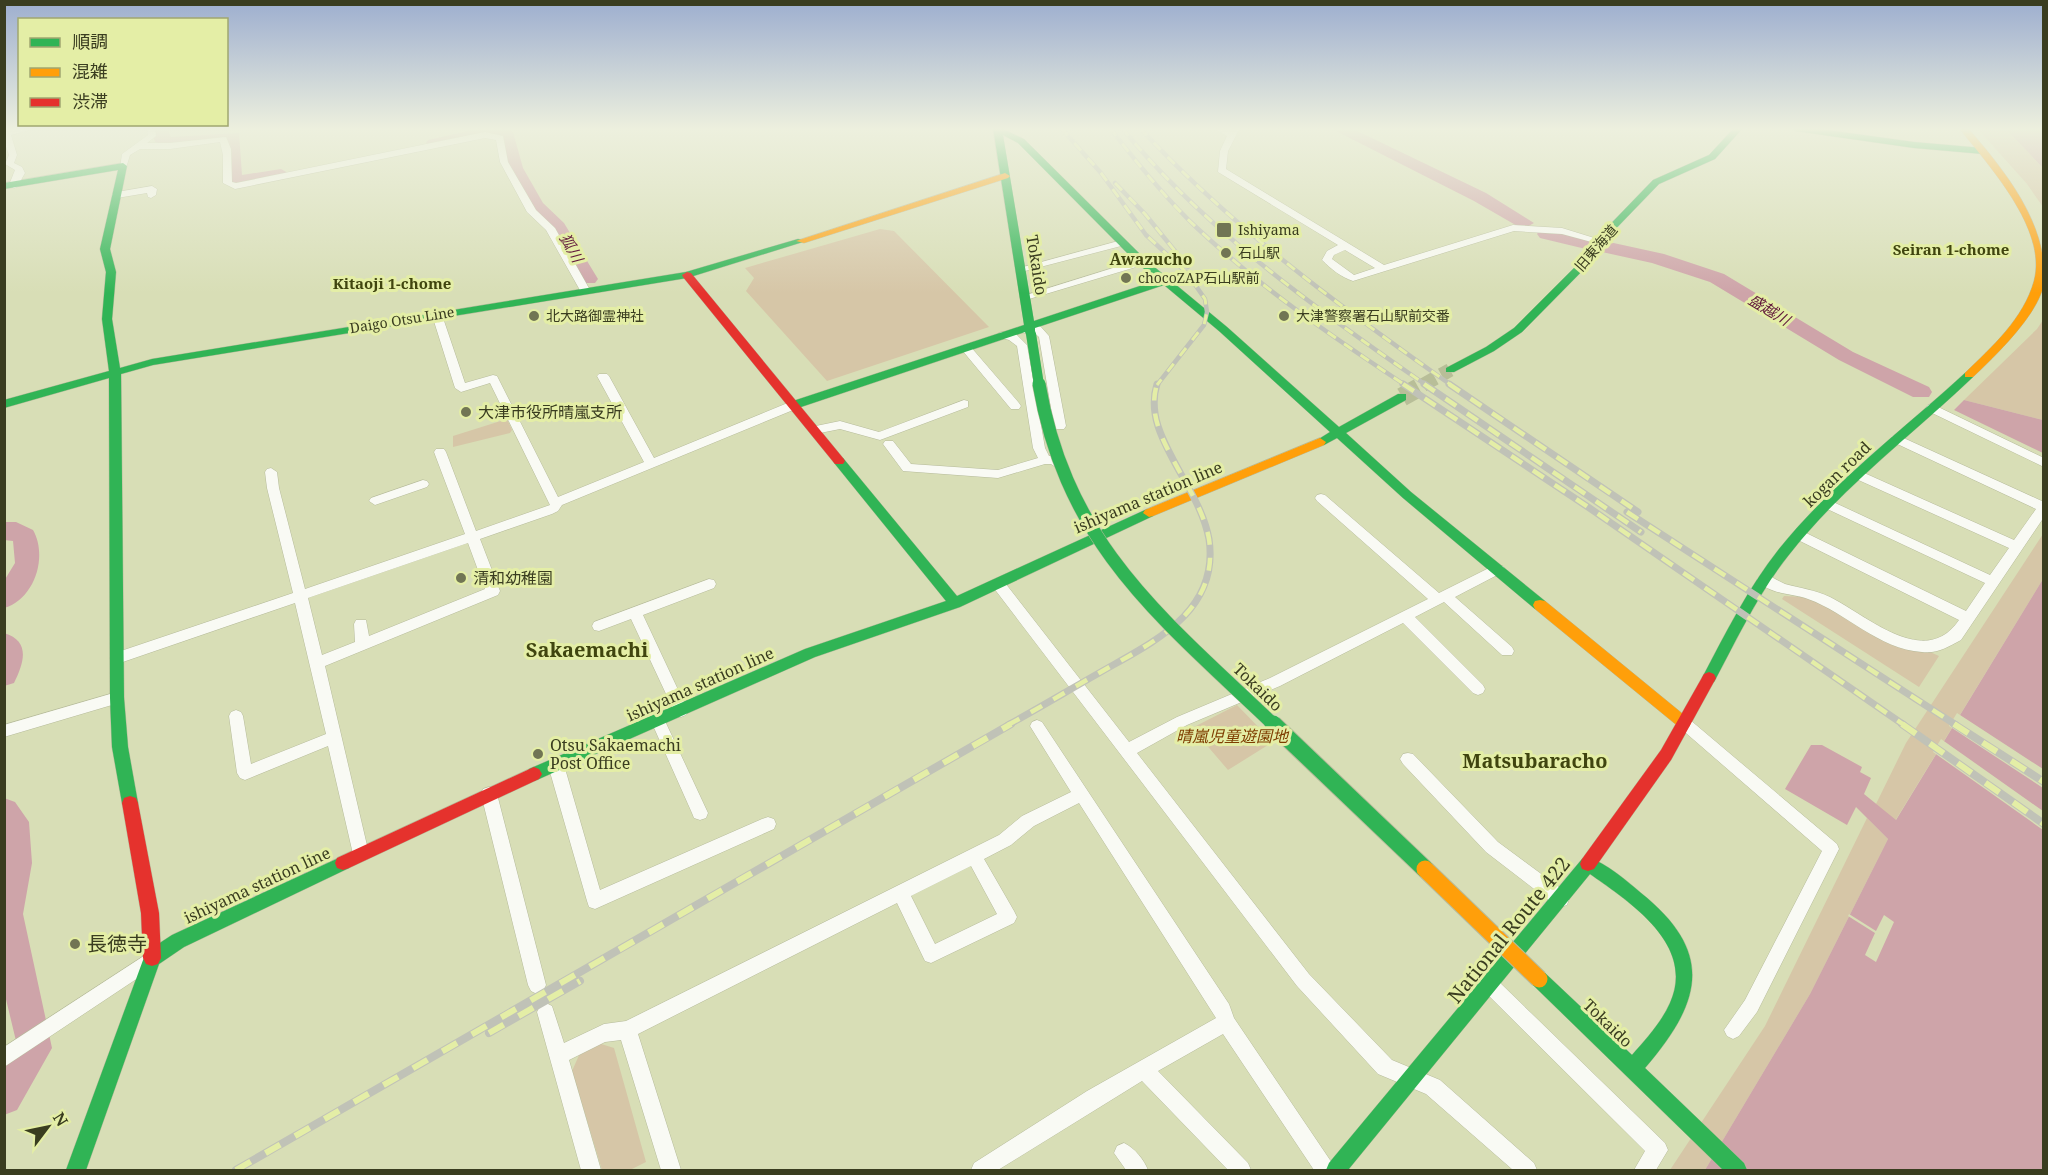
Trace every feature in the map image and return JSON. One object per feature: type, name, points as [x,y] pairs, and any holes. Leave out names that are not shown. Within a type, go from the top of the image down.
[{"type":"main road","points":[[76,1170],[152,958],[150,913],[120,747],[117,698],[115,371],[108,319],[111,272],[105,249],[120,183]]},
{"type":"main road","name":"Daigo Otsu Line","points":[[4,404],[152,362],[687,275],[721,267],[984,183]]},
{"type":"main road","name":"Tokaido","points":[[1006,183],[1021,269],[1028,335],[1044,414],[1062,471],[1077,503],[1116,565],[1173,628],[1737,1170]]},
{"type":"main road","points":[[1062,183],[1142,262],[1223,329],[1336,433],[1684,723]]},
{"type":"main road","name":"旧東海道","points":[[1450,370],[1490,350],[1518,330],[1591,256],[1599,241],[1655,183]]},
{"type":"main road","name":"kogan road","points":[[1588,864],[1651,780],[1764,579],[1827,504],[1991,352],[2027,307],[2040,278],[2042,252],[2031,213],[2010,183]]},
{"type":"main road","points":[[687,275],[955,603]]},
{"type":"main road","points":[[794,405],[1003,335],[1028,335],[1166,281]]},
{"type":"main road","points":[[1336,433],[1402,397]]},
{"type":"main road","name":"ishiyama station line","points":[[152,958],[191,934],[556,765],[810,653],[955,603],[1097,537],[1317,444],[1336,433]]},
{"type":"main road","name":"National Route 422","points":[[1347,1166],[1412,1079],[1588,864],[1612,880],[1671,933],[1682,949],[1688,969],[1685,994],[1676,1017],[1632,1069]]},
{"type":"street","points":[[228,183],[235,186],[251,183]]},
{"type":"street","points":[[516,183],[532,212],[550,228],[585,290]]},
{"type":"street","points":[[1242,183],[1384,269]]},
{"type":"street","points":[[117,195],[153,189],[151,195]]},
{"type":"street","points":[[1345,246],[1332,252],[1327,262],[1346,276],[1355,278],[1514,228],[1562,231],[1599,241]]},
{"type":"street","points":[[1021,269],[1122,243]]},
{"type":"street","points":[[1025,297],[1142,262]]},
{"type":"street","points":[[437,315],[461,388],[493,378],[553,500],[558,502]]},
{"type":"street","points":[[889,444],[907,468],[998,474],[1050,459],[1061,446],[1061,431],[1044,336],[1037,328],[1028,335],[1033,423],[1050,459],[1075,503],[1097,537],[1140,594],[1514,954]]},
{"type":"street","points":[[966,348],[1016,406]]},
{"type":"street","points":[[603,376],[651,464]]},
{"type":"street","points":[[815,430],[840,425],[880,436],[964,404]]},
{"type":"street","points":[[117,658],[554,508],[558,502],[794,405]]},
{"type":"street","points":[[1932,408],[2043,463]]},
{"type":"street","points":[[1764,579],[1786,591],[1816,596],[1883,635],[1914,645],[1929,647],[1947,645],[1968,618],[2043,506],[1897,440]]},
{"type":"street","points":[[317,663],[493,591],[440,452]]},
{"type":"street","points":[[271,472],[361,854]]},
{"type":"street","points":[[1858,475],[2016,546]]},
{"type":"street","points":[[375,501],[423,484]]},
{"type":"street","points":[[1321,498],[1507,651]]},
{"type":"street","points":[[1827,504],[1992,581]]},
{"type":"street","points":[[1799,535],[1968,618]]},
{"type":"street","points":[[1126,751],[1162,732],[1244,696],[1498,568]]},
{"type":"street","points":[[599,626],[709,584]]},
{"type":"street","points":[[998,584],[1303,980],[1385,1067],[1433,1087],[1527,1170]]},
{"type":"street","points":[[635,612],[681,711]]},
{"type":"street","points":[[1405,616],[1478,689]]},
{"type":"street","points":[[361,624],[362,645]]},
{"type":"street","points":[[4,731],[117,698]]},
{"type":"street","points":[[236,716],[245,774],[334,737]]},
{"type":"street","points":[[658,721],[700,813]]},
{"type":"street","points":[[1684,723],[1831,849],[1751,1006],[1733,1030]]},
{"type":"street","points":[[1037,726],[1223,1010],[1226,1022],[1324,1170]]},
{"type":"street","points":[[1408,759],[1492,847],[1561,899]]},
{"type":"street","points":[[556,765],[596,901],[768,824]]},
{"type":"street","points":[[559,1055],[604,1033],[627,1030],[1005,840],[1028,821],[1082,794]]},
{"type":"street","points":[[489,795],[537,985]]},
{"type":"street","points":[[900,892],[931,955],[1008,916],[974,856]]},
{"type":"street","points":[[4,1058],[152,958]]},
{"type":"street","points":[[1489,984],[1658,1150],[1644,1170]]},
{"type":"street","points":[[546,1012],[591,1170]]},
{"type":"street","points":[[981,1170],[1226,1022]]},
{"type":"street","points":[[627,1030],[671,1170]]},
{"type":"street","points":[[1144,1070],[1241,1170]]},
{"type":"street","points":[[1124,1153],[1138,1170]]},
{"type":"green space","points":[[2043,183],[2043,207],[2027,184]]},
{"type":"green space","points":[[880,229],[894,231],[989,327],[827,381],[746,291],[754,278],[745,268]]},
{"type":"green space","points":[[2043,320],[2043,420],[1964,400],[2037,329]]},
{"type":"green space","points":[[507,419],[512,430],[510,433],[453,447],[453,436]]},
{"type":"green space","points":[[2043,534],[2043,579],[1895,821],[1876,804],[1906,743]]},
{"type":"green space","points":[[1784,596],[1807,597],[1939,656],[1919,687],[1782,599]]},
{"type":"green space","name":"晴嵐児童遊園地","points":[[1237,705],[1273,742],[1228,770],[1192,728]]},
{"type":"green space","points":[[1867,818],[1888,839],[1810,994],[1705,1170],[1670,1170],[1765,1026]]},
{"type":"green space","points":[[598,1043],[614,1048],[646,1162],[630,1170],[602,1170],[572,1071],[580,1053]]},
{"type":"shaded area","points":[[1964,400],[2043,420],[2043,453],[1954,410]]},
{"type":"shaded area","points":[[2043,579],[2043,1170],[1705,1170],[1810,994],[1888,839],[1856,807],[1847,825],[1785,789],[1811,745],[1822,745],[1862,767],[1860,772],[1871,778],[1864,794],[1896,820]]},
{"type":"pier","points":[[1957,713],[2043,769],[2043,788],[1949,726]]},
{"type":"pier","points":[[1941,739],[2043,811],[2043,830],[1933,752]]},
{"type":"pier","points":[[1849,914],[1876,931],[1884,915],[1894,922],[1876,962],[1865,955],[1875,933],[1848,916]]},
{"type":"waterway","name":"狐川","points":[[523,183],[536,206],[558,227],[588,279]]},
{"type":"waterway","name":"盛越川","points":[[1451,183],[1525,223]]},
{"type":"waterway","name":"盛越川","points":[[1546,234],[1590,244]]},
{"type":"waterway","name":"盛越川","points":[[1609,248],[1657,258],[1717,278],[1846,356],[1921,392]]},
{"type":"waterway","points":[[4,531],[16,531],[24,536],[28,555],[28,563],[22,577],[4,599]]},
{"type":"waterway","points":[[4,643],[10,648],[10,659],[4,675]]},
{"type":"waterway","points":[[4,811],[14,822],[16,863],[7,914],[23,1000],[35,1048],[4,1097]]},
{"type":"tunnel","points":[[1423,385],[1450,370]]},
{"type":"tunnel","points":[[1402,397],[1425,384]]},
{"type":"railway","points":[[1108,183],[1146,235],[1187,273],[1205,299],[1207,312],[1204,325],[1157,385]]},
{"type":"railway","points":[[1115,183],[1145,214],[1188,267]]},
{"type":"railway","points":[[1155,183],[1185,217],[1246,271],[1298,311],[1405,385]]},
{"type":"railway","points":[[1172,183],[1265,267],[1304,298],[1426,385]]},
{"type":"railway","points":[[1195,183],[1289,265],[1451,385]]},
{"type":"railway","points":[[1008,725],[1160,637],[1178,623],[1193,606],[1204,587],[1210,565],[1207,529],[1200,510],[1158,426],[1154,405],[1157,384]]},
{"type":"railway","points":[[1403,384],[1588,507],[1904,725]]},
{"type":"railway","points":[[1424,384],[1641,532]]},
{"type":"railway","points":[[1449,384],[1638,512]]},
{"type":"railway","points":[[1627,512],[1956,725]]},
{"type":"railway","points":[[236,1170],[1011,724]]},
{"type":"railway","points":[[1902,724],[2044,824]]},
{"type":"railway","points":[[1954,724],[2044,782]]},
{"type":"railway","points":[[489,1033],[580,981]]},
{"type":"traffic: fast","points":[[4,186],[23,183]]},
{"type":"traffic: fast","points":[[119,183],[105,249],[111,272],[107,319],[115,371],[117,698],[120,747],[130,803]]},
{"type":"traffic: fast","points":[[1006,183],[1031,334]]},
{"type":"traffic: fast","points":[[1063,183],[1142,262],[1223,329],[1407,495],[1540,605]]},
{"type":"traffic: fast","points":[[1450,370],[1490,349],[1518,330],[1591,256],[1599,241],[1655,183]]},
{"type":"traffic: fast","points":[[4,404],[152,362],[687,275],[801,241]]},
{"type":"traffic: fast","points":[[794,405],[1166,281]]},
{"type":"traffic: fast","points":[[1031,334],[1044,410],[1060,466],[1083,517],[1103,548],[1150,606],[1176,633],[1425,869]]},
{"type":"traffic: fast","points":[[1709,678],[1744,613],[1784,552],[1827,504],[1969,375]]},
{"type":"traffic: fast","points":[[1320,442],[1402,397]]},
{"type":"traffic: fast","points":[[839,461],[955,603]]},
{"type":"traffic: fast","points":[[534,774],[810,653],[955,603],[1149,513]]},
{"type":"traffic: fast","points":[[76,1170],[152,958],[178,941],[343,863]]},
{"type":"traffic: fast","points":[[1336,1170],[1588,864],[1649,909],[1669,932],[1682,954],[1685,979],[1678,1006],[1661,1036],[1632,1069]]},
{"type":"traffic: fast","points":[[1539,979],[1737,1170]]},
{"type":"traffic: slow","points":[[801,241],[984,183]]},
{"type":"traffic: slow","points":[[1969,375],[2001,343],[2020,319],[2040,279],[2040,259],[2036,238],[2028,217],[2007,183]]},
{"type":"traffic: slow","points":[[1149,513],[1320,442]]},
{"type":"traffic: slow","points":[[1540,605],[1684,723]]},
{"type":"traffic: slow","points":[[1425,869],[1539,979]]},
{"type":"traffic: jam","points":[[687,275],[839,461]]},
{"type":"traffic: jam","points":[[1588,864],[1666,755],[1709,678]]},
{"type":"traffic: jam","points":[[343,863],[534,774]]},
{"type":"traffic: jam","points":[[130,803],[150,913],[152,958]]},
{"type":"place","name":"Ishiyama","points":[[1224,230]]},
{"type":"place","name":"石山駅","points":[[1226,253]]},
{"type":"place","name":"chocoZAP石山駅前","points":[[1126,278]]},
{"type":"place","name":"北大路御霊神社","points":[[534,316]]},
{"type":"place","name":"大津警察署石山駅前交番","points":[[1284,316]]},
{"type":"place","name":"大津市役所晴嵐支所","points":[[466,412]]},
{"type":"place","name":"清和幼稚園","points":[[461,578]]},
{"type":"place","name":"Otsu Sakaemachi Post Office","points":[[538,754]]},
{"type":"place","name":"長徳寺","points":[[75,944]]},
{"type":"district","name":"Seiran 1-chome","points":[[1951,250]]},
{"type":"district","name":"Awazucho","points":[[1151,259]]},
{"type":"district","name":"Kitaoji 1-chome","points":[[392,284]]},
{"type":"district","name":"Sakaemachi","points":[[587,650]]},
{"type":"district","name":"Matsubaracho","points":[[1535,761]]}]
